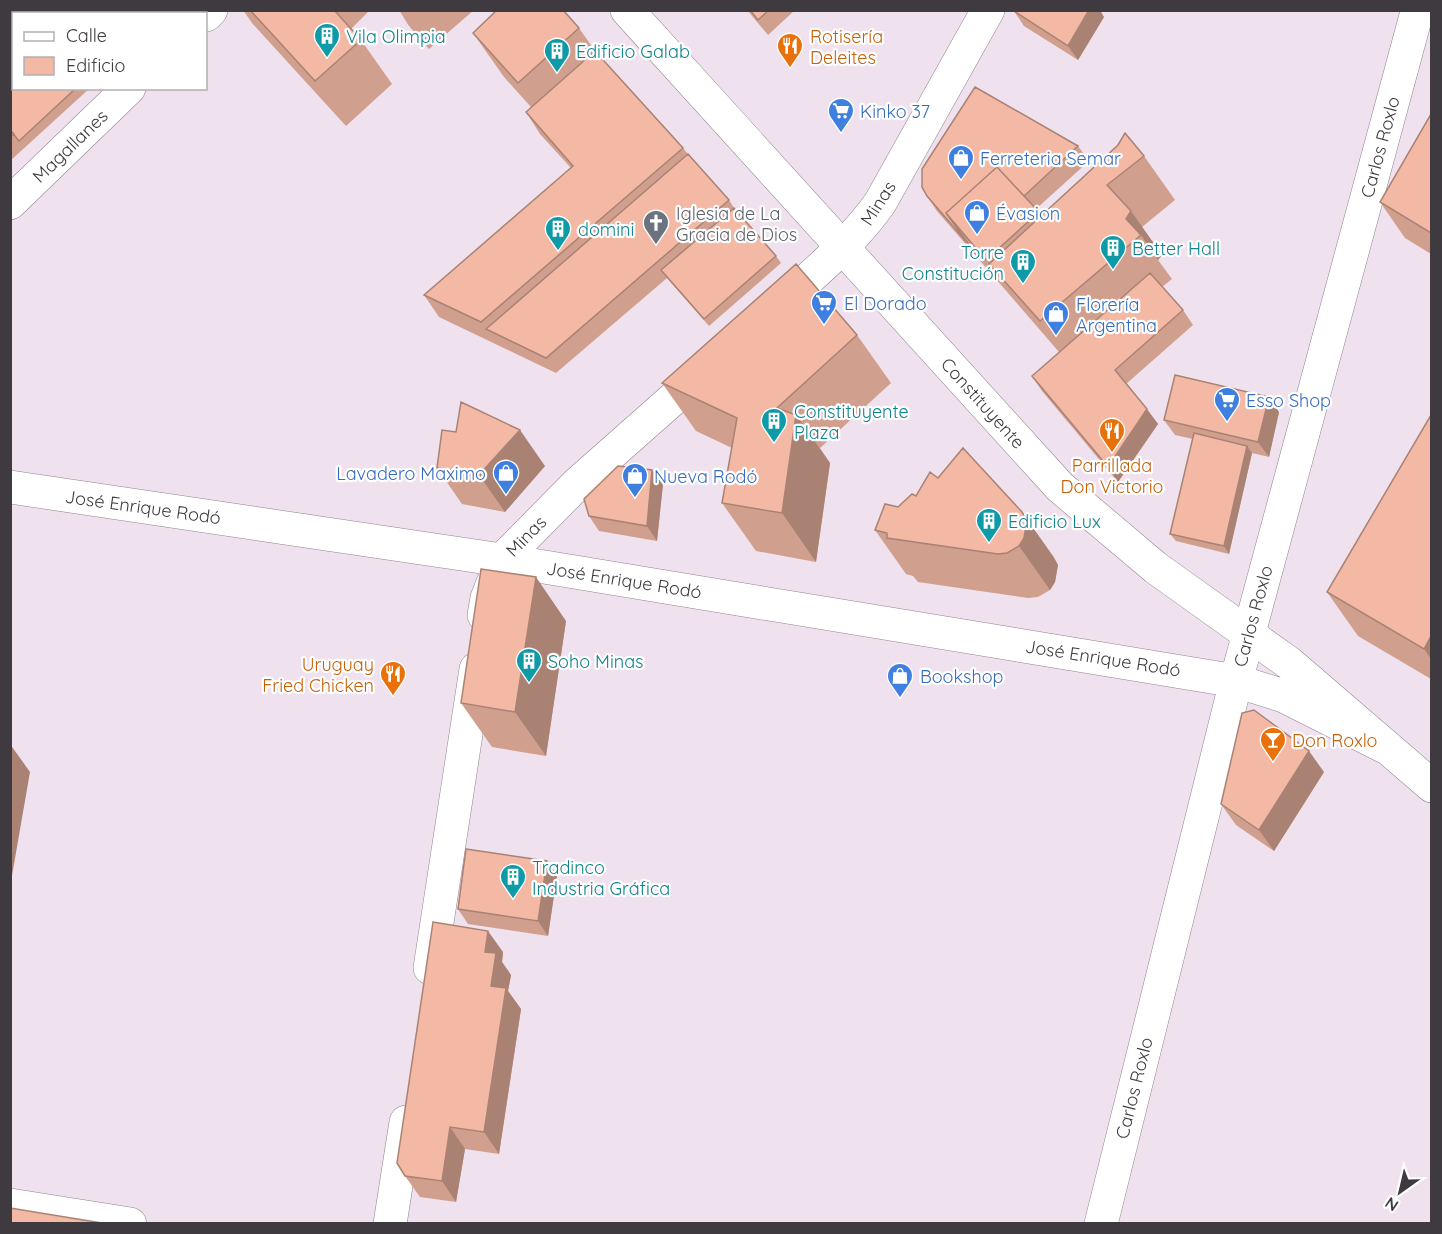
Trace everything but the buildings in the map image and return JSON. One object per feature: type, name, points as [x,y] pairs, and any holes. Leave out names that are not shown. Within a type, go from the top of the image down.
[{"type":"street","name":"Constituyente","points":[[627,10],[1060,487],[1156,568],[1289,663],[1431,786]]},
{"type":"street","name":"Minas","points":[[754,327],[843,249],[880,203],[988,10]]},
{"type":"street","name":"Carlos Roxlo","points":[[1101,1224],[1248,634],[1421,14]]},
{"type":"street","name":"Magallanes","points":[[10,203],[127,90]]},
{"type":"street","name":"Minas","points":[[425,999],[487,598],[502,560],[578,483],[728,350]]},
{"type":"street","name":"José Enrique Rodó","points":[[10,487],[502,560],[1236,681]]},
{"type":"street","name":"Constituyente","points":[[1236,681],[1284,696],[1385,747]]},
{"type":"street","points":[[390,1224],[410,1094]]},
{"type":"street","points":[[10,1205],[130,1224]]},
{"type":"place","name":"Vila Olimpia","points":[[327,59]]},
{"type":"place","name":"Rotisería Deleites","points":[[790,69]]},
{"type":"place","name":"Edificio Galab","points":[[557,74]]},
{"type":"place","name":"Kinko 37","points":[[841,134]]},
{"type":"place","name":"Ferreteria Semar","points":[[961,181]]},
{"type":"place","name":"Évasion","points":[[977,236]]},
{"type":"place","name":"Iglesia de La Gracia de Dios","points":[[656,246]]},
{"type":"place","name":"domini","points":[[558,252]]},
{"type":"place","name":"Better Hall","points":[[1113,271]]},
{"type":"place","name":"Torre Constitución","points":[[1023,285]]},
{"type":"place","name":"El Dorado","points":[[824,326]]},
{"type":"place","name":"Florería Argentina","points":[[1056,337]]},
{"type":"place","name":"Esso Shop","points":[[1227,423]]},
{"type":"place","name":"Constituyente Plaza","points":[[774,444]]},
{"type":"place","name":"Parrillada Don Victorio","points":[[1112,454]]},
{"type":"place","name":"Lavadero Maximo","points":[[506,496]]},
{"type":"place","name":"Nueva Rodó","points":[[635,499]]},
{"type":"place","name":"Edificio Lux","points":[[989,544]]},
{"type":"place","name":"Soho Minas","points":[[529,684]]},
{"type":"place","name":"Uruguay Fried Chicken","points":[[393,697]]},
{"type":"place","name":"Bookshop","points":[[900,699]]},
{"type":"place","name":"Don Roxlo","points":[[1273,763]]},
{"type":"place","name":"Tradinco Industria Gráfica","points":[[513,900]]}]
